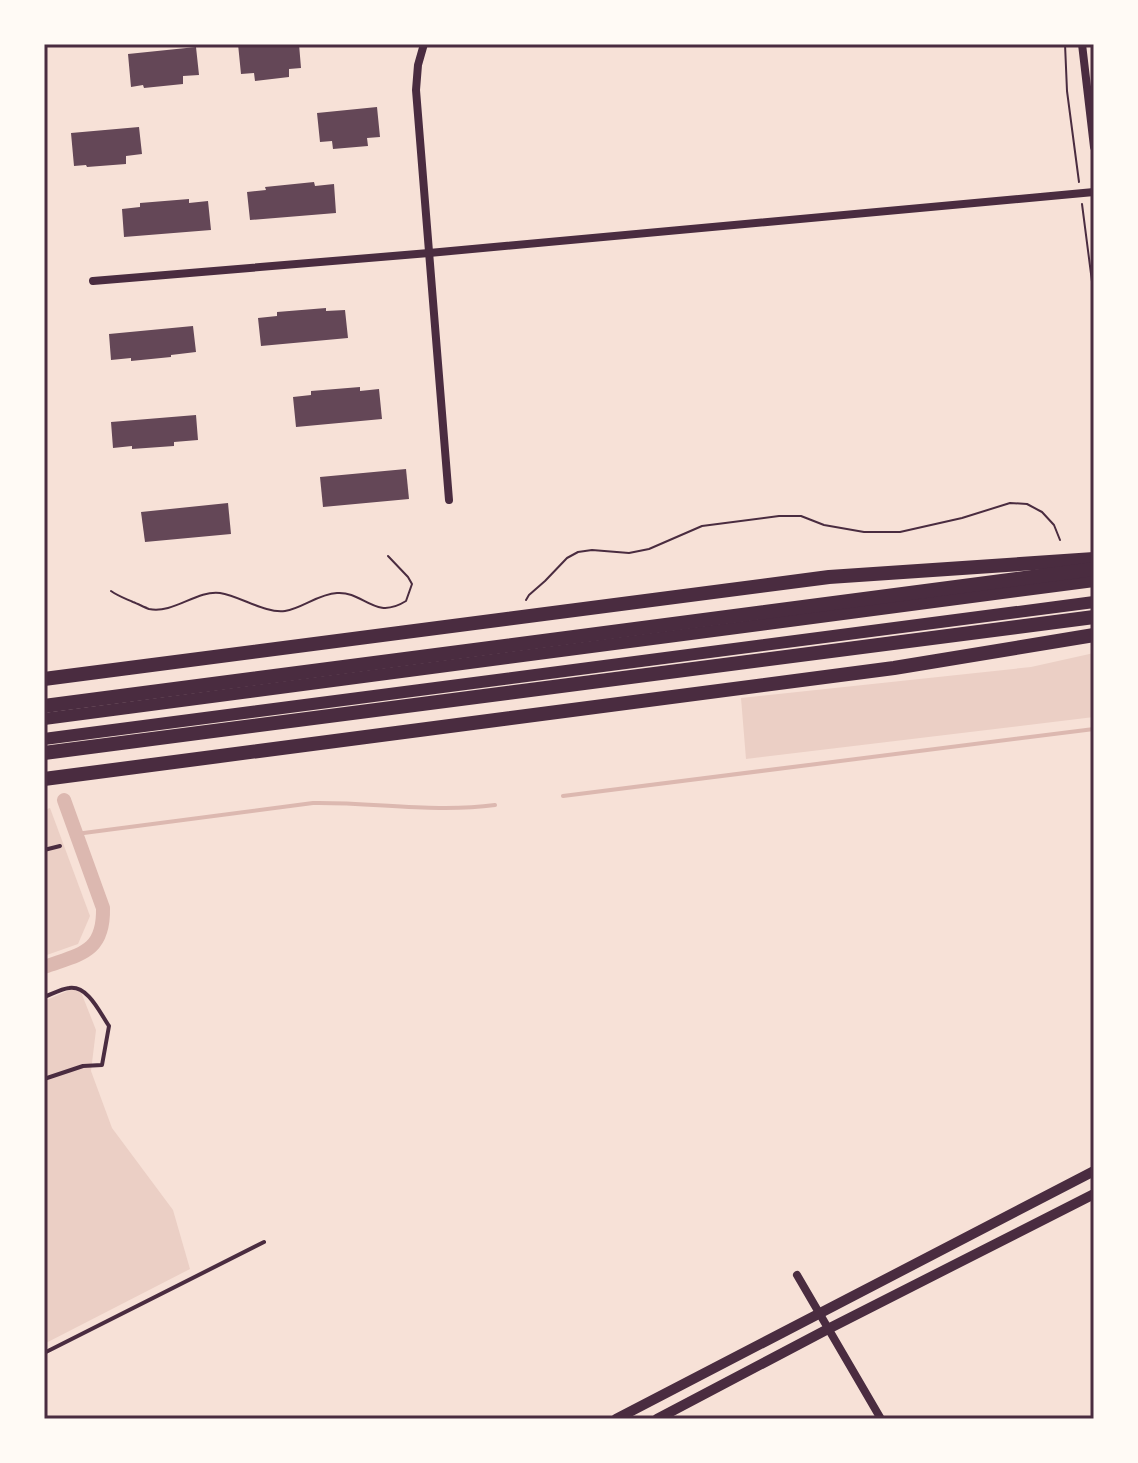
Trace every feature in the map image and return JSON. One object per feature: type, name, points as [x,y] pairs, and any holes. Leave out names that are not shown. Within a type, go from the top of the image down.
[{"type":"highway","points":[[44,679],[829,577],[1094,559]]},
{"type":"highway","points":[[44,706],[1094,569]]},
{"type":"highway","points":[[44,719],[1094,581]]},
{"type":"highway","points":[[44,739],[1094,602]]},
{"type":"highway","points":[[44,753],[1094,617]]},
{"type":"highway","points":[[44,779],[894,668],[1094,635]]},
{"type":"street","points":[[424,44],[416,90],[449,500]]},
{"type":"street","points":[[1082,44],[1094,147]]},
{"type":"street","points":[[93,281],[1094,192]]},
{"type":"street","points":[[616,1419],[1094,1171]]},
{"type":"street","points":[[657,1419],[1094,1194]]},
{"type":"street","points":[[797,1275],[881,1419]]},
{"type":"lane","points":[[44,850],[60,846]]},
{"type":"lane","points":[[44,997],[68,988],[80,989],[90,997],[109,1026],[102,1065],[83,1066],[44,1079]]},
{"type":"lane","points":[[44,1353],[264,1242]]},
{"type":"path","points":[[1065,44],[1067,91],[1094,297]]},
{"type":"path","points":[[526,600],[567,558],[578,552],[629,553],[649,549],[702,526],[779,516],[801,516],[824,525],[864,532],[900,532],[1019,503],[1042,512],[1054,525],[1060,540]]},
{"type":"path","points":[[111,591],[148,608],[160,610],[210,592],[224,593],[278,611],[303,606],[334,592],[351,595],[373,607],[390,607],[406,601],[412,584],[388,556]]},
{"type":"shaded area","points":[[1094,653],[1094,717],[746,759],[741,698],[1031,667]]},
{"type":"shaded area","points":[[50,808],[90,916],[78,944],[44,956],[44,810]]},
{"type":"shaded area","points":[[72,989],[81,992],[96,1030],[91,1071],[112,1128],[173,1210],[190,1269],[44,1344],[44,1001]]},
{"type":"building","points":[[238,44],[299,44],[301,68],[289,69],[289,77],[255,81],[254,73],[241,74]]},
{"type":"building","points":[[196,47],[199,75],[183,76],[183,84],[131,87],[128,54]]},
{"type":"building","points":[[377,107],[380,137],[367,138],[368,146],[333,149],[332,141],[320,142],[317,113]]},
{"type":"building","points":[[139,127],[142,154],[126,156],[126,164],[74,166],[71,133]]},
{"type":"building","points":[[314,182],[315,186],[334,184],[336,213],[250,220],[247,192]]},
{"type":"building","points":[[189,199],[189,203],[208,201],[211,230],[124,237],[122,209],[140,207],[140,203]]},
{"type":"building","points":[[326,308],[326,311],[345,310],[348,338],[261,346],[258,318],[277,316],[277,312]]},
{"type":"building","points":[[193,326],[196,352],[131,361],[131,358],[111,360],[109,334]]},
{"type":"building","points":[[360,387],[360,391],[379,389],[382,419],[296,427],[293,397],[311,395],[311,391]]},
{"type":"building","points":[[196,415],[198,440],[174,442],[174,446],[113,448],[111,422]]},
{"type":"building","points":[[406,469],[409,499],[323,507],[320,477]]},
{"type":"building","points":[[228,503],[231,534],[145,542],[141,512]]},
{"type":"waterway","points":[[563,796],[1094,729]]},
{"type":"waterway","points":[[44,967],[87,950],[94,943],[102,923],[103,908],[64,800]]},
{"type":"waterway","points":[[76,834],[313,803],[427,808],[495,805]]}]
